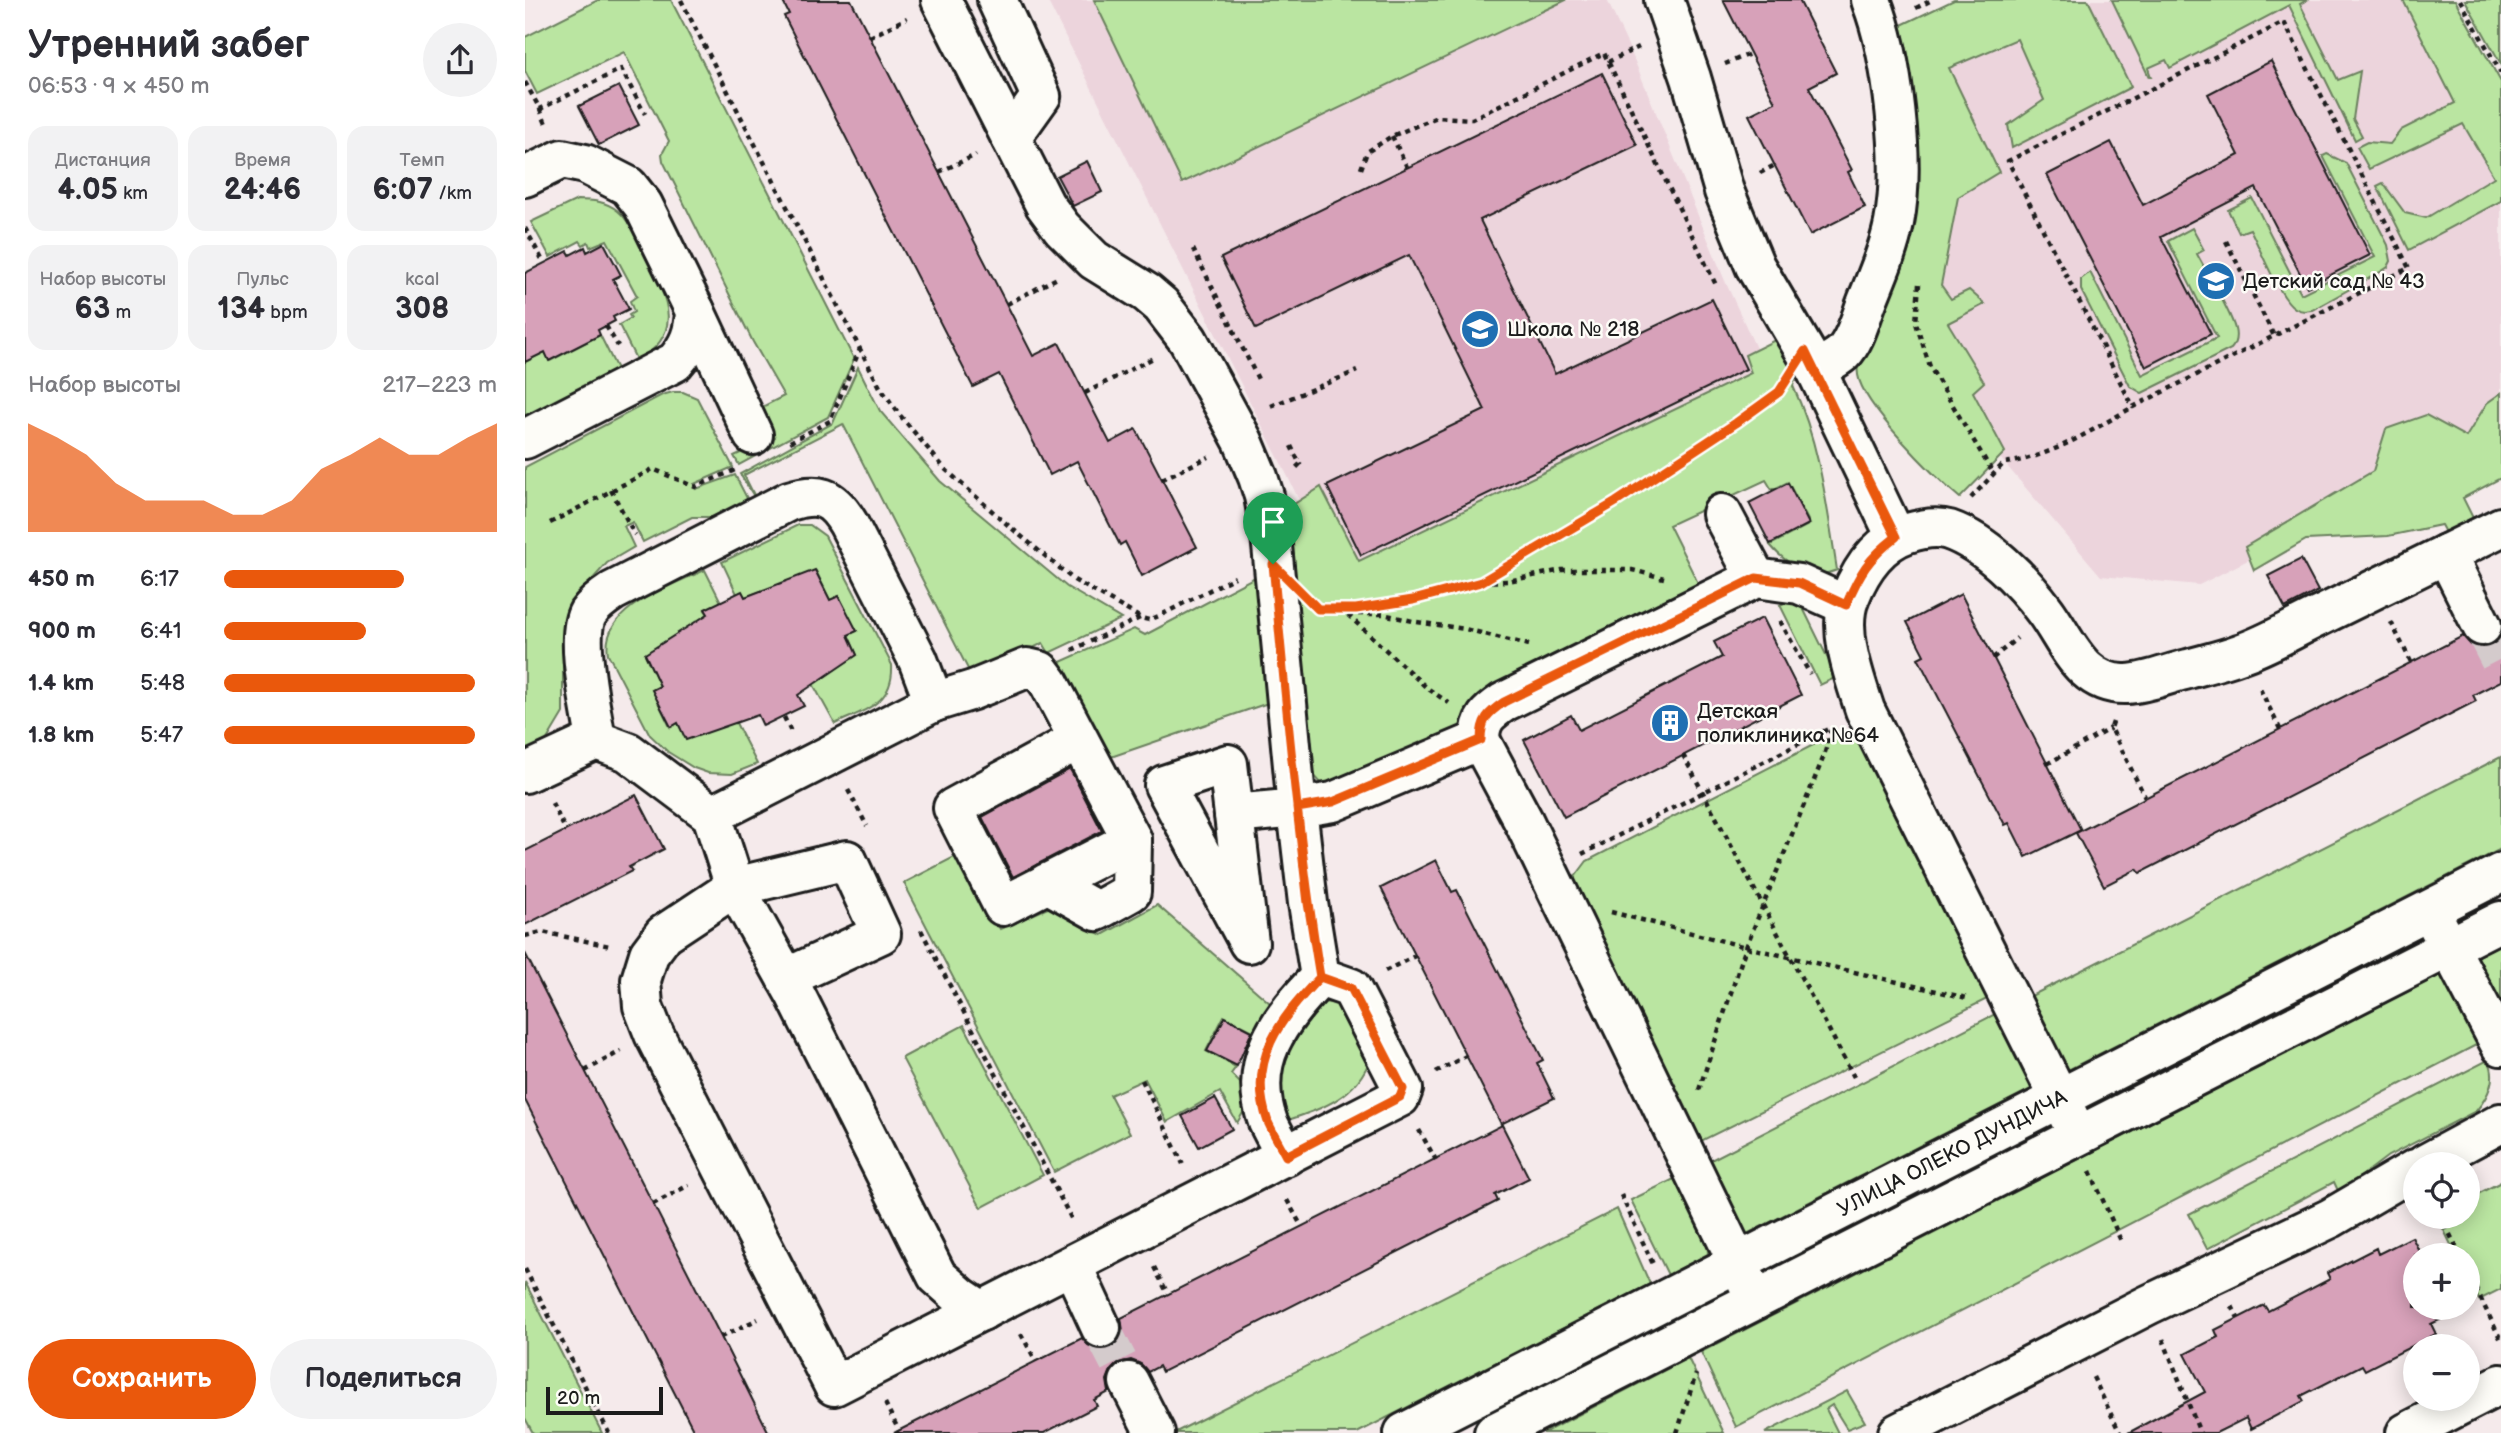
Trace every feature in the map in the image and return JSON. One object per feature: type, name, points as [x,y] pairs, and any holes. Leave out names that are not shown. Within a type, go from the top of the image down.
[{"type":"street","points":[[941,0],[1045,205],[1062,228],[1094,260],[1147,293],[1161,305],[1188,340],[1243,441],[1264,496],[1308,903],[1320,977]]},
{"type":"street","points":[[997,0],[1041,96],[1011,138]]},
{"type":"street","points":[[1664,0],[1691,78],[1724,191],[1755,265],[1810,361],[1896,537]]},
{"type":"street","points":[[1810,361],[1844,352],[1855,332],[1886,254],[1894,224],[1899,190],[1894,114],[1881,26],[1871,0]]},
{"type":"street","points":[[525,177],[562,159],[585,164],[628,186],[643,205],[753,435]]},
{"type":"street","points":[[525,439],[675,362],[686,348],[694,330],[695,312]]},
{"type":"street","points":[[596,740],[582,640],[587,614],[613,591],[789,501],[804,496],[819,496],[841,510],[918,660],[934,702]]},
{"type":"street","points":[[1722,514],[1740,586]]},
{"type":"street","points":[[2083,1152],[2059,1098],[1848,714],[1852,671],[1846,637],[1846,605],[1858,577],[1874,554],[1896,537],[1923,528],[1948,530],[1976,545],[2007,568],[2028,589],[2047,614],[2074,660],[2090,674],[2108,682],[2126,684],[2242,654],[2501,527]]},
{"type":"street","points":[[2446,554],[2482,626]]},
{"type":"street","points":[[1756,1300],[1481,732],[1486,715],[1504,702],[1740,586],[1799,583],[1846,605]]},
{"type":"street","points":[[712,815],[934,702],[972,690],[1013,672],[1027,668],[1039,671],[1049,682],[1132,840],[1003,906],[953,808],[1079,740]]},
{"type":"street","points":[[1234,814],[1333,802],[1481,732]]},
{"type":"street","points":[[525,773],[596,740],[628,752],[712,815],[735,887],[786,978],[937,1276],[982,1311]]},
{"type":"street","points":[[786,978],[881,934],[847,860],[735,887],[664,934],[649,954],[642,980],[643,1006],[654,1034],[834,1386],[1400,1097],[1403,1089],[1351,988],[1320,977]]},
{"type":"street","name":"УЛИЦА ОЛЕКО ДУНДИЧА","points":[[1403,1433],[2501,873]]},
{"type":"street","points":[[2429,909],[2501,1046]]},
{"type":"street","name":"УЛИЦА ОЛЕКО ДУНДИЧА","points":[[1494,1433],[1756,1300],[2083,1152],[2449,947],[2501,921]]},
{"type":"street","points":[[1286,1156],[1269,1122],[1261,1096],[1261,1067],[1271,1040],[1300,999],[1320,977]]},
{"type":"street","points":[[2447,1152],[2501,1123]]},
{"type":"street","points":[[1898,1433],[2148,1305],[2331,1218],[2403,1176]]},
{"type":"street","points":[[1081,1260],[1101,1328]]},
{"type":"street","points":[[1129,1382],[1155,1433]]},
{"type":"street","points":[[2406,1433],[2501,1384]]},
{"type":"path","points":[[681,0],[880,387],[945,470],[1073,580],[1149,620],[1255,567],[1273,564],[1318,609],[1343,609],[1413,600],[1481,582],[1509,581],[1562,570],[1632,570],[1740,586],[1812,677]]},
{"type":"path","points":[[2460,0],[2501,73]]},
{"type":"path","points":[[2004,463],[2028,460],[2069,442],[2409,268],[2284,22],[2007,161],[2133,407]]},
{"type":"path","points":[[1361,169],[1367,152],[1392,136],[1437,117],[1472,119],[1604,53],[1716,285]]},
{"type":"path","points":[[525,82],[540,109],[621,69],[645,114]]},
{"type":"path","points":[[1392,136],[1407,167]]},
{"type":"path","points":[[525,228],[544,263]]},
{"type":"path","points":[[2226,241],[2274,336]]},
{"type":"path","points":[[1193,248],[1259,382]]},
{"type":"path","points":[[1006,304],[1094,260]]},
{"type":"path","points":[[1919,279],[1916,323],[1930,366],[1993,473]]},
{"type":"path","points":[[1085,393],[1188,340]]},
{"type":"path","points":[[1481,582],[1616,502],[1747,415],[1779,392],[1810,361]]},
{"type":"path","points":[[1271,406],[1357,371]]},
{"type":"path","points":[[1265,394],[1277,417]]},
{"type":"path","points":[[1288,440],[1300,464]]},
{"type":"path","points":[[1162,479],[1243,441]]},
{"type":"path","points":[[611,490],[654,570]]},
{"type":"path","points":[[1343,609],[1427,688],[1481,732]]},
{"type":"path","points":[[1348,614],[1383,614],[1465,629],[1516,640],[1585,662]]},
{"type":"path","points":[[1070,651],[1141,618]]},
{"type":"path","points":[[2126,684],[2112,728],[2145,797]]},
{"type":"path","points":[[1848,714],[1831,728],[1704,792],[1553,882],[1592,907],[1746,947],[1977,1000]]},
{"type":"path","points":[[1698,1091],[1746,947],[1824,756],[1831,728],[1848,714]]},
{"type":"path","points":[[2047,764],[2112,728]]},
{"type":"path","points":[[830,755],[867,827]]},
{"type":"path","points":[[1683,755],[1854,1077]]},
{"type":"path","points":[[918,924],[1015,1104],[1081,1260]]},
{"type":"path","points":[[525,936],[542,932],[649,954]]},
{"type":"path","points":[[1142,1080],[1163,1124]]},
{"type":"path","points":[[2083,1152],[2121,1241]]},
{"type":"path","points":[[1621,1195],[1654,1267]]},
{"type":"path","points":[[525,1269],[609,1433]]},
{"type":"path","points":[[2480,1297],[2501,1340]]},
{"type":"path","points":[[2148,1305],[2200,1433]]},
{"type":"path","points":[[2076,1342],[2120,1433]]},
{"type":"path","points":[[1677,1433],[1698,1365]]},
{"type":"shaded area","name":"Школа № 218","points":[[1047,0],[1607,0],[1725,281],[1767,372],[1348,604],[1288,477]]},
{"type":"shaded area","name":"Детский сад № 43","points":[[2026,0],[2433,0],[2501,128],[2501,431],[2199,585],[2101,576],[2001,459],[1928,323],[1935,44]]},
{"type":"green space","points":[[598,0],[671,0],[854,359],[828,417],[739,465],[734,456],[775,437],[762,407],[784,396],[753,342],[663,161],[662,154],[669,141],[624,52],[537,94],[525,71],[525,37]]},
{"type":"green space","points":[[1094,0],[1566,0],[1182,183]]},
{"type":"green space","points":[[1954,0],[2088,0],[2131,87],[2012,148],[2008,125],[2044,100],[2017,39],[1949,68],[1999,172],[1958,197],[1941,285],[1951,299],[1969,290],[1985,304],[1948,323],[1984,382],[1973,392],[2005,452],[1960,498],[1918,458],[1886,422],[1863,388],[1858,375],[1863,344],[1876,314],[1891,30]]},
{"type":"green space","points":[[2112,0],[2307,0],[2300,4],[2338,80],[2360,71],[2353,119],[2362,136],[2355,140],[2289,5],[2170,68],[2166,60],[2148,68],[2149,77]]},
{"type":"green space","points":[[2403,0],[2455,0],[2501,82],[2501,201],[2409,250],[2377,186],[2383,183],[2405,213],[2426,218],[2494,177],[2463,124],[2369,169],[2357,147],[2367,142],[2390,144],[2401,130],[2455,103]]},
{"type":"green space","points":[[2465,0],[2501,0],[2501,64]]},
{"type":"green space","points":[[2327,154],[2346,163],[2388,245],[2391,261],[2382,271],[2312,310],[2301,311],[2283,295],[2250,229],[2239,233],[2228,210],[2252,198],[2301,294],[2375,257],[2323,156]]},
{"type":"green space","points":[[577,200],[604,203],[622,215],[630,225],[659,284],[667,312],[667,325],[663,338],[653,350],[637,361],[619,325],[631,318],[629,315],[634,312],[630,301],[637,296],[607,240],[590,247],[588,242],[583,245],[580,241],[550,257],[531,222]]},
{"type":"green space","points":[[2192,228],[2204,250],[2197,254],[2232,321],[2236,332],[2235,342],[2231,349],[2142,393],[2130,386],[2081,290],[2081,279],[2090,272],[2142,375],[2217,338],[2168,241]]},
{"type":"green space","points":[[600,335],[618,371],[525,417],[525,362],[545,352],[550,361]]},
{"type":"green space","points":[[1775,340],[1797,374],[1793,386],[1816,453],[1837,570],[1818,573],[1800,569],[1770,545],[1810,524],[1788,482],[1772,490],[1766,480],[1669,525],[1701,589],[1436,740],[1330,787],[1321,783],[1311,772],[1286,521],[1291,506],[1321,487],[1359,561],[1751,373],[1745,355]]},
{"type":"green space","points":[[858,367],[880,411],[940,481],[1067,587],[1121,619],[1049,653],[1043,643],[972,677],[843,424],[744,475],[757,501],[740,474],[833,423]]},
{"type":"green space","points":[[683,392],[697,398],[733,467],[694,484],[696,489],[735,475],[751,506],[728,517],[692,517],[643,542],[633,522],[624,526],[634,547],[607,563],[580,593],[566,615],[563,633],[563,713],[542,748],[525,756],[525,467],[662,395]]},
{"type":"green space","points":[[2501,393],[2501,478],[2463,498],[2477,526],[2449,540],[2441,525],[2388,536],[2306,540],[2254,570],[2245,547],[2373,471],[2386,429],[2426,415],[2466,437],[2487,403]]},
{"type":"green space","points":[[798,525],[810,525],[825,536],[892,665],[888,689],[882,697],[875,704],[835,724],[813,684],[857,655],[848,635],[856,631],[839,596],[830,600],[816,571],[745,597],[742,592],[737,594],[722,562]]},
{"type":"green space","points":[[705,570],[721,602],[705,610],[708,614],[645,654],[660,686],[653,691],[670,727],[678,723],[736,723],[757,764],[732,774],[708,773],[694,768],[668,752],[650,735],[608,654],[608,638],[626,611],[657,591]]},
{"type":"green space","points":[[1255,577],[1268,703],[1105,759],[1056,664],[1134,629],[1145,635]]},
{"type":"green space","points":[[1795,597],[1799,600],[1837,677],[1820,685],[1780,605]]},
{"type":"green space","points":[[1836,737],[1858,740],[1866,746],[1991,997],[1695,1144],[1572,881],[1587,861],[1821,741]]},
{"type":"green space","points":[[2501,757],[2501,849],[2068,1070],[2061,1061],[2027,998]]},
{"type":"green space","points":[[960,854],[1000,929],[1050,907],[1102,935],[1157,905],[1271,1004],[1255,1032],[1224,1016],[1206,1051],[1236,1067],[1231,1074],[1247,1090],[1247,1106],[1237,1123],[1220,1092],[1167,1122],[1145,1079],[1110,1095],[1130,1133],[1054,1172],[904,883]]},
{"type":"green space","points":[[2501,944],[2501,1011],[2475,957]]},
{"type":"green space","points":[[2440,975],[2451,986],[2482,1042],[1736,1427],[1701,1352]]},
{"type":"green space","points":[[1323,1002],[1343,1005],[1371,1057],[1347,1093],[1323,1107],[1282,1122],[1275,1108],[1284,1046],[1303,1014]]},
{"type":"green space","points":[[1997,1013],[2028,1075],[2031,1089],[1745,1235],[1705,1163]]},
{"type":"green space","points":[[964,1025],[1043,1175],[981,1208],[902,1058]]},
{"type":"green space","points":[[2488,1060],[2492,1080],[2476,1111],[2388,1156],[2339,1193],[2334,1182],[2207,1249],[2189,1214]]},
{"type":"green space","points":[[1676,1178],[1707,1239],[1708,1254],[1668,1275],[1631,1200]]},
{"type":"green space","points":[[2501,1182],[2501,1289],[2480,1300],[2480,1243],[2450,1243],[2443,1229],[2480,1229],[2480,1193]]},
{"type":"green space","points":[[1617,1209],[1650,1284],[1357,1433],[1174,1433]]},
{"type":"green space","points":[[525,1282],[602,1433],[533,1433],[525,1418]]},
{"type":"green space","points":[[1688,1358],[1724,1433],[1543,1433]]},
{"type":"green space","points":[[1847,1391],[1865,1422],[1847,1429],[1832,1405],[1826,1409],[1838,1433],[1765,1433]]},
{"type":"building","points":[[782,0],[851,0],[1033,356],[1059,343],[1110,443],[1136,429],[1197,547],[1142,576],[1125,542],[1120,545],[1077,461],[1050,475],[999,374],[973,387],[784,16],[789,14]]},
{"type":"building","points":[[1723,0],[1799,0],[1836,73],[1809,87],[1852,170],[1848,172],[1865,207],[1810,235],[1749,115],[1775,102]]},
{"type":"building","points":[[2271,61],[2370,255],[2307,287],[2256,188],[2161,237],[2211,334],[2146,367],[2047,175],[2111,142],[2143,205],[2239,155],[2208,94]]},
{"type":"building","points":[[1602,73],[1637,145],[1480,220],[1555,374],[1712,299],[1746,369],[1361,555],[1327,486],[1485,410],[1409,255],[1256,329],[1221,258]]},
{"type":"building","points":[[619,86],[639,125],[599,145],[579,106]]},
{"type":"building","points":[[1087,161],[1102,192],[1073,206],[1057,176]]},
{"type":"building","points":[[604,243],[621,275],[613,279],[629,309],[613,317],[615,321],[598,330],[600,335],[549,361],[545,352],[525,362],[525,273],[568,251],[570,255],[585,247],[587,252]]},
{"type":"building","points":[[1788,483],[1809,524],[1770,544],[1749,503]]},
{"type":"building","points":[[2301,559],[2318,591],[2285,608],[2268,576]]},
{"type":"building","points":[[815,570],[830,600],[839,596],[857,631],[848,635],[857,655],[798,695],[804,706],[763,726],[758,715],[686,740],[678,723],[671,727],[652,690],[660,686],[645,654],[708,614],[705,609],[742,591],[745,597]]},
{"type":"building","points":[[1961,594],[2081,830],[2026,857],[2009,823],[2005,825],[1918,658],[1924,655],[1907,622]]},
{"type":"building","name":"Детская поликлиника №64","points":[[1762,618],[1801,695],[1564,817],[1524,740],[1571,715],[1579,730],[1722,657],[1714,642]]},
{"type":"building","points":[[2463,636],[2471,645],[2481,648],[2492,645],[2501,636],[2501,681],[2473,695],[2476,701],[2140,873],[2137,869],[2104,886],[2076,833]]},
{"type":"building","points":[[1070,769],[1102,831],[1013,877],[982,817]]},
{"type":"building","points":[[636,795],[664,849],[629,867],[632,871],[525,925],[525,851]]},
{"type":"building","points":[[1436,860],[1452,892],[1457,890],[1543,1060],[1537,1063],[1554,1098],[1501,1124],[1381,888]]},
{"type":"building","points":[[525,953],[769,1433],[695,1433],[525,1100]]},
{"type":"building","points":[[1225,1017],[1252,1031],[1237,1066],[1207,1051]]},
{"type":"building","points":[[1215,1098],[1232,1129],[1199,1147],[1182,1116]]},
{"type":"building","points":[[1502,1125],[1529,1178],[1495,1195],[1498,1201],[1162,1372],[1159,1366],[1148,1372],[1141,1364],[1131,1360],[1118,1363],[1107,1380],[1109,1392],[1094,1400],[1097,1406],[1044,1433],[894,1433],[1082,1338],[1098,1350],[1111,1348],[1123,1331],[1121,1318]]},
{"type":"building","points":[[2412,1237],[2415,1243],[2403,1243],[2403,1320],[2439,1320],[2431,1324],[2436,1334],[2403,1334],[2403,1351],[2365,1370],[2362,1365],[2301,1396],[2304,1401],[2251,1429],[2246,1418],[2216,1433],[2128,1433],[2205,1392],[2185,1354],[2218,1337],[2215,1330],[2264,1305],[2268,1311],[2330,1279],[2327,1273],[2376,1248],[2378,1254]]},
{"type":"tunnel","points":[[2482,626],[2501,663]]},
{"type":"tunnel","points":[[1101,1328],[1129,1382]]},
{"type":"place","name":"Детский сад № 43","points":[[2216,281]]},
{"type":"place","name":"Школа № 218","points":[[1480,329]]},
{"type":"place","name":"Детская поликлиника №64","points":[[1670,723]]},
{"type":"route","points":[[1273,564],[1297,808],[1320,977],[1300,999],[1271,1040],[1261,1067],[1261,1096],[1269,1122],[1286,1156],[1400,1097],[1403,1089],[1351,988],[1320,977],[1308,903],[1297,808],[1333,802],[1481,740],[1481,725],[1486,715],[1504,702],[1756,578],[1799,583],[1846,605],[1858,577],[1874,554],[1896,537],[1805,351],[1779,392],[1736,423],[1616,502],[1481,582],[1413,600],[1356,609],[1318,609],[1273,564]]}]
